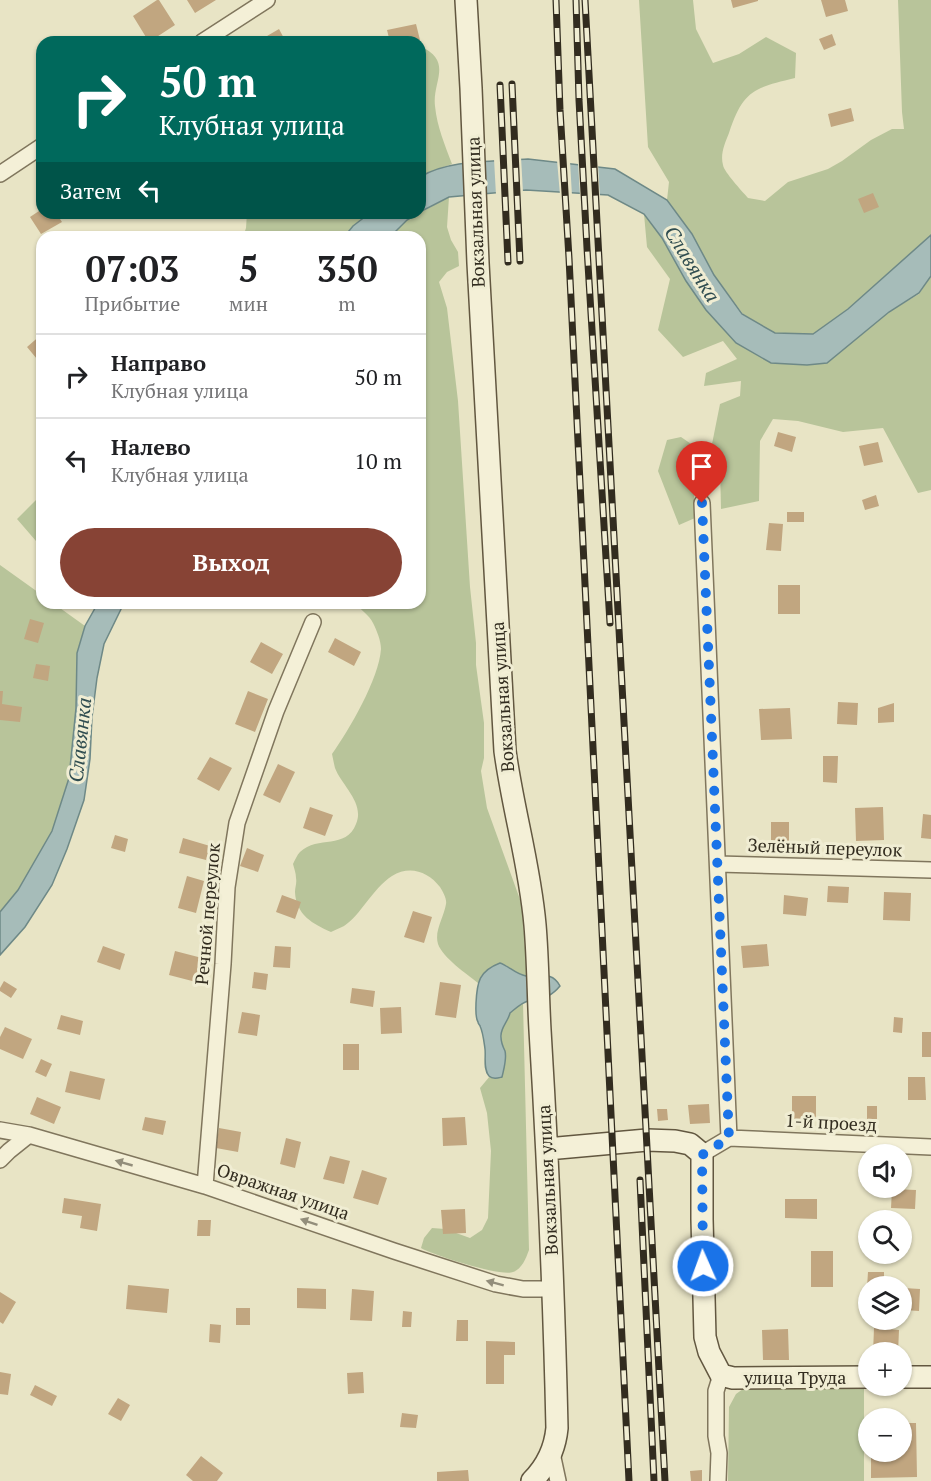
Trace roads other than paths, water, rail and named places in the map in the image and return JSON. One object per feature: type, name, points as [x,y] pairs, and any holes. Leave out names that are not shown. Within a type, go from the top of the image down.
[{"type":"street","points":[[211,36],[267,0]]},
{"type":"street","name":"Вокзальная улица","points":[[466,0],[505,751],[531,887],[535,926],[547,1149],[557,1428],[552,1453]]},
{"type":"street","points":[[0,174],[36,150]]},
{"type":"street","points":[[702,503],[729,1138],[702,1155]]},
{"type":"street","name":"Речной переулок","points":[[205,1186],[227,887],[237,823],[276,711],[313,622]]},
{"type":"street","name":"Зелёный переулок","points":[[718,864],[931,870]]},
{"type":"street","name":"Овражная улица","points":[[0,1130],[29,1135],[205,1186],[496,1284],[523,1289],[552,1289]]},
{"type":"street","points":[[0,1160],[29,1135]]},
{"type":"street","name":"1-й проезд","points":[[729,1138],[931,1147]]},
{"type":"street","points":[[547,1149],[647,1140],[690,1144],[702,1155],[705,1337],[709,1352],[721,1375],[717,1391],[716,1436],[719,1453],[717,1481]]},
{"type":"street","name":"улица Труда","points":[[721,1375],[733,1378],[858,1377]]},
{"type":"street","points":[[912,1377],[931,1377]]},
{"type":"street","points":[[532,1481],[542,1471],[552,1453]]},
{"type":"street","points":[[552,1453],[558,1481]]},
{"type":"water","name":"Славянка","points":[[528,159],[615,169],[667,200],[692,234],[714,275],[742,314],[775,333],[813,334],[848,309],[931,235],[931,276],[919,293],[889,312],[827,363],[807,365],[771,363],[736,343],[706,310],[686,281],[662,238],[644,214],[608,195],[526,190],[449,197],[426,209],[426,174],[444,167],[472,162]]},
{"type":"water","points":[[362,219],[409,219],[396,231],[349,231]]},
{"type":"water","name":"Славянка","points":[[95,609],[121,609],[104,644],[97,678],[84,800],[52,885],[25,927],[0,955],[0,912],[18,890],[52,831],[69,778],[76,708],[77,653],[85,626]]},
{"type":"water","points":[[500,963],[522,975],[548,976],[560,986],[549,995],[525,1002],[510,1013],[501,1034],[506,1057],[502,1077],[494,1078],[489,1076],[486,1070],[484,1040],[476,1018],[476,1003],[480,978]]},
{"type":"railway","points":[[556,0],[629,1481]]},
{"type":"railway","points":[[576,0],[587,248],[610,623]]},
{"type":"railway","points":[[585,0],[665,1481]]},
{"type":"railway","points":[[512,84],[520,261]]},
{"type":"railway","points":[[500,85],[508,262]]},
{"type":"railway","points":[[640,1180],[654,1481]]}]
